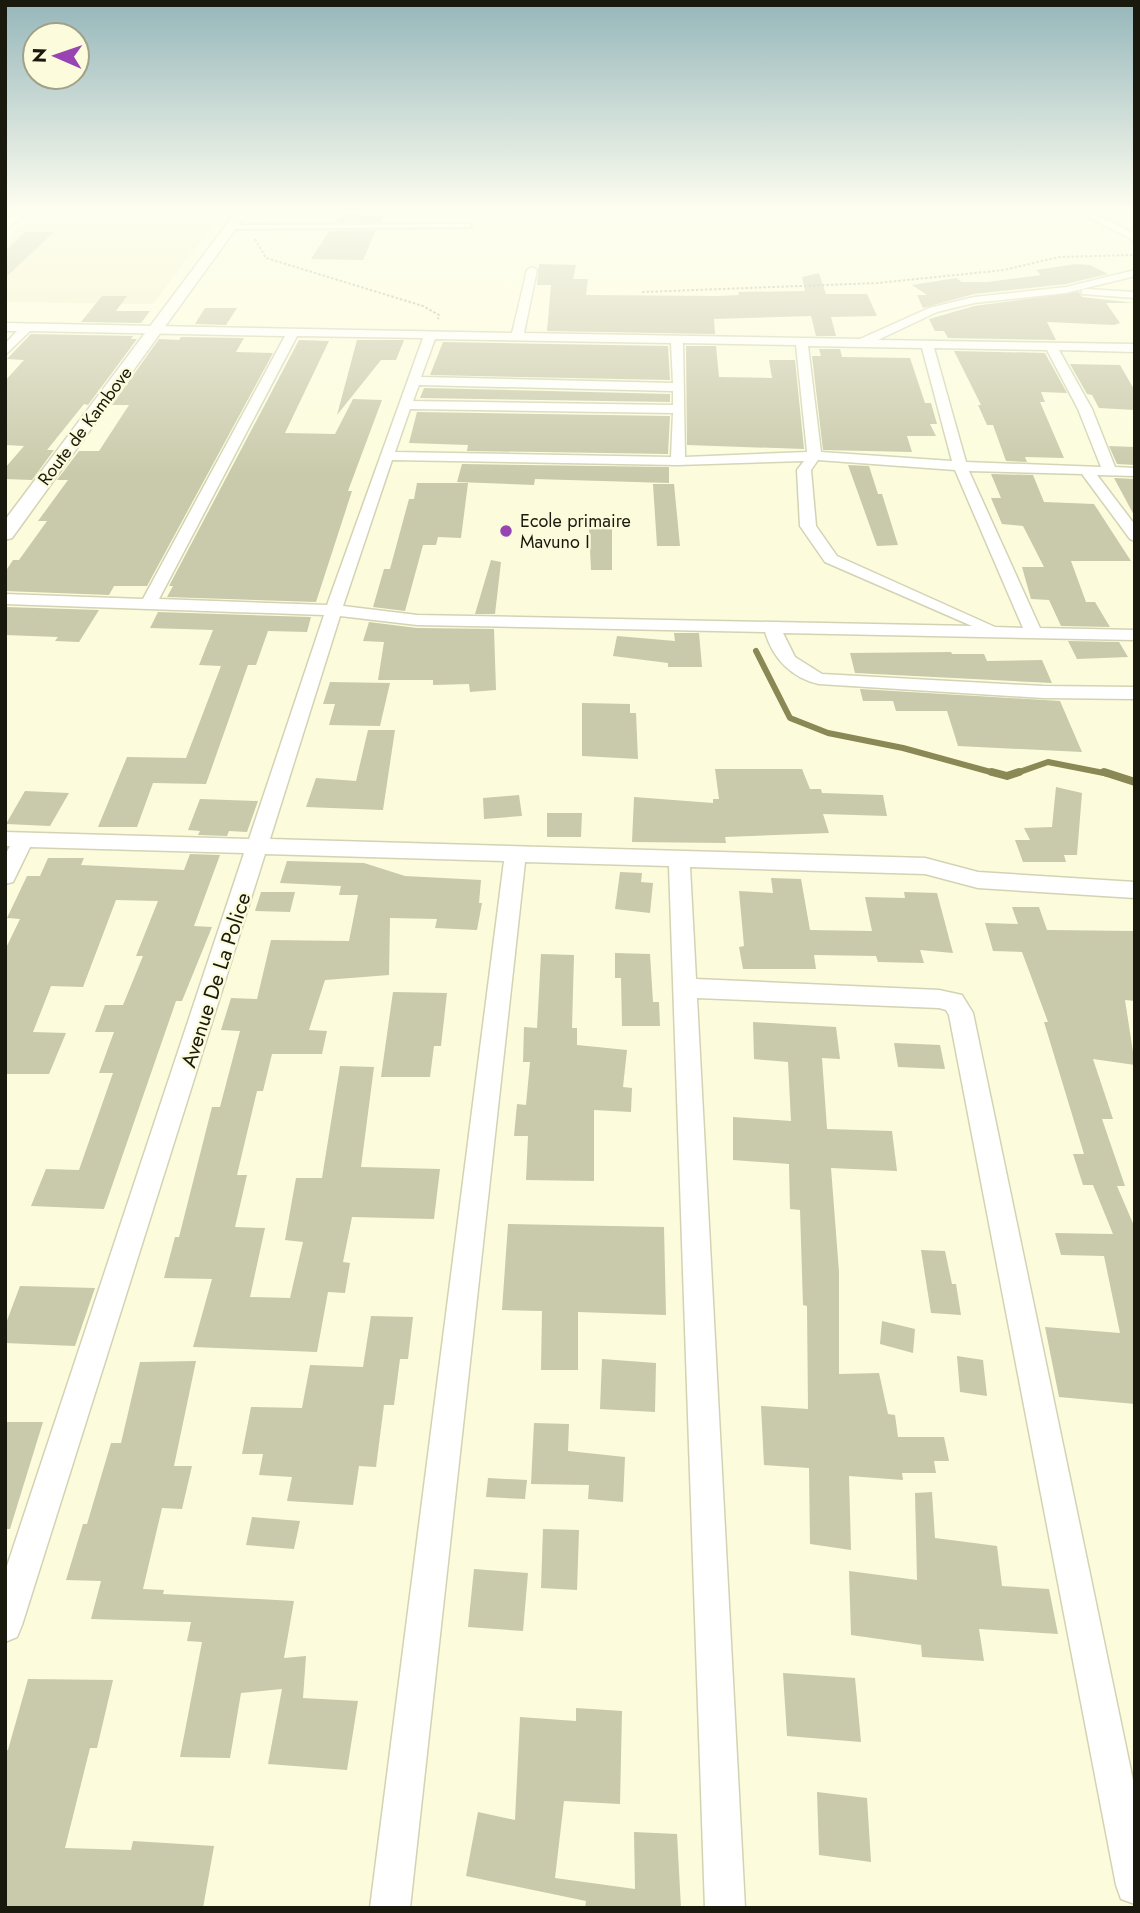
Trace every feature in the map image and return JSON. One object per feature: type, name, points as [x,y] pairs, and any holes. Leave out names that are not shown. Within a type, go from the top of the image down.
[{"type":"street","name":"Route de Kambove","points":[[5,534],[180,298]]},
{"type":"street","points":[[517,337],[526,298]]},
{"type":"street","points":[[860,344],[933,310],[990,298]]},
{"type":"street","points":[[5,327],[161,324],[293,332],[1135,348]]},
{"type":"street","points":[[5,351],[27,327]]},
{"type":"street","points":[[149,602],[293,332]]},
{"type":"street","name":"Avenue De La Police","points":[[5,1625],[334,610],[430,335]]},
{"type":"street","points":[[677,340],[680,409],[678,461]]},
{"type":"street","points":[[802,343],[814,456],[804,470],[808,526],[831,559],[999,632]]},
{"type":"street","points":[[927,345],[960,466],[1033,632]]},
{"type":"street","points":[[1051,347],[1085,409],[1110,472]]},
{"type":"street","points":[[413,381],[679,387]]},
{"type":"street","points":[[404,405],[680,409]]},
{"type":"street","points":[[388,456],[678,461],[814,456],[960,466],[1135,472]]},
{"type":"street","points":[[1087,471],[1135,537]]},
{"type":"street","points":[[5,598],[334,610],[416,620],[1135,635]]},
{"type":"street","points":[[773,629],[778,650],[791,665],[819,679],[1042,692],[1135,693]]},
{"type":"street","points":[[5,876],[15,839],[679,861],[925,866],[978,880],[1135,890]]},
{"type":"street","points":[[390,1908],[515,855]]},
{"type":"street","points":[[679,861],[725,1908]]},
{"type":"street","points":[[685,988],[939,999],[954,1002],[961,1013],[1135,1885]]},
{"type":"path","points":[[398,298],[423,306],[439,315],[430,335]]},
{"type":"shaded area","points":[[5,298],[157,298],[153,304],[5,302]]},
{"type":"building","points":[[100,298],[125,298],[116,311],[150,311],[141,323],[81,322]]},
{"type":"building","points":[[550,298],[869,298],[877,316],[831,317],[836,336],[816,336],[811,316],[714,319],[715,334],[547,331]]},
{"type":"building","points":[[919,298],[958,298],[923,308]]},
{"type":"building","points":[[1032,298],[1093,298],[1135,303],[1106,303],[1120,323],[1114,325],[1047,322],[1056,340],[948,338],[944,331],[935,331],[929,319],[974,306]]},
{"type":"building","points":[[205,308],[237,308],[226,325],[195,324]]},
{"type":"building","points":[[31,334],[133,336],[131,339],[137,339],[88,405],[84,404],[47,450],[54,450],[32,480],[5,479],[5,468],[24,446],[5,445],[5,381],[24,360],[7,359]]},
{"type":"building","points":[[181,337],[244,338],[236,352],[273,353],[147,586],[114,586],[109,595],[5,591],[5,572],[13,560],[19,560],[47,521],[38,521],[68,480],[57,480],[79,451],[99,451],[129,405],[112,405],[159,339],[179,340]]},
{"type":"building","points":[[299,340],[329,341],[285,433],[335,434],[353,399],[382,400],[348,491],[352,491],[316,602],[167,597],[173,586],[169,586]]},
{"type":"building","points":[[357,340],[404,340],[396,360],[381,360],[337,415]]},
{"type":"building","points":[[443,342],[668,346],[670,380],[430,375]]},
{"type":"building","points":[[686,346],[716,346],[719,377],[772,378],[769,360],[795,360],[804,449],[687,445]]},
{"type":"building","points":[[819,349],[840,349],[842,357],[910,358],[925,403],[931,403],[937,424],[930,424],[936,436],[907,436],[912,452],[823,450],[812,356],[821,356]]},
{"type":"building","points":[[954,351],[1045,353],[1067,393],[1041,392],[1045,402],[1040,402],[1064,458],[1025,457],[1027,462],[1006,461],[993,425],[987,425],[978,405],[981,405]]},
{"type":"building","points":[[1070,364],[1120,365],[1135,391],[1135,410],[1099,408],[1092,395],[1087,394]]},
{"type":"building","points":[[424,388],[670,394],[670,402],[420,398]]},
{"type":"building","points":[[417,412],[670,416],[668,454],[467,451],[468,445],[409,443]]},
{"type":"building","points":[[1109,446],[1135,447],[1135,465],[1117,464]]},
{"type":"building","points":[[462,464],[669,467],[669,483],[535,479],[534,485],[457,482]]},
{"type":"building","points":[[848,465],[869,466],[878,494],[882,494],[898,545],[877,546]]},
{"type":"building","points":[[991,474],[1033,475],[1044,502],[1094,504],[1131,561],[1071,561],[1086,602],[1095,602],[1110,627],[1061,626],[1049,600],[1031,599],[1022,567],[1044,567],[1023,526],[1002,524],[991,498],[1001,498]]},
{"type":"building","points":[[1114,478],[1135,479],[1135,517]]},
{"type":"building","points":[[417,483],[468,483],[461,538],[438,537],[436,545],[423,545],[405,611],[373,607],[384,569],[390,569],[409,499],[414,499]]},
{"type":"building","points":[[653,484],[674,484],[680,546],[657,546]]},
{"type":"building","points":[[589,527],[612,528],[612,570],[591,570]]},
{"type":"building","points":[[491,560],[501,562],[495,614],[475,614]]},
{"type":"building","points":[[5,607],[99,610],[79,642],[55,641],[58,637],[5,635]]},
{"type":"building","points":[[158,612],[311,617],[307,632],[268,631],[256,665],[248,665],[206,784],[153,783],[137,827],[98,827],[127,757],[186,758],[221,666],[199,665],[213,630],[150,628]]},
{"type":"building","points":[[369,622],[417,628],[494,629],[496,690],[470,692],[469,684],[433,685],[433,680],[378,680],[384,642],[363,641]]},
{"type":"building","points":[[674,633],[699,633],[702,667],[668,667],[668,663],[613,656],[617,636],[675,641]]},
{"type":"building","points":[[1068,641],[1119,642],[1128,657],[1077,659]]},
{"type":"building","points":[[850,653],[984,654],[987,661],[1042,660],[1052,683],[855,673]]},
{"type":"building","points":[[330,682],[390,683],[380,726],[329,725],[335,704],[323,704]]},
{"type":"building","points":[[860,689],[1060,701],[1082,752],[958,746],[947,711],[896,711],[893,701],[863,701]]},
{"type":"building","points":[[582,703],[630,704],[630,713],[636,713],[638,759],[582,756]]},
{"type":"building","points":[[368,730],[395,730],[383,810],[306,807],[316,778],[356,781]]},
{"type":"building","points":[[715,769],[802,769],[810,789],[821,789],[822,793],[883,795],[887,816],[823,814],[829,833],[725,837],[726,843],[632,842],[634,797],[713,803],[713,799],[719,799]]},
{"type":"building","points":[[1056,787],[1082,793],[1077,855],[1064,855],[1066,862],[1023,862],[1015,840],[1030,840],[1024,828],[1052,827]]},
{"type":"building","points":[[25,791],[69,793],[50,826],[6,824]]},
{"type":"building","points":[[519,795],[522,816],[484,819],[483,798]]},
{"type":"building","points":[[200,799],[258,801],[247,832],[229,831],[227,836],[198,835],[200,831],[188,830]]},
{"type":"building","points":[[547,813],[582,813],[581,837],[547,837]]},
{"type":"building","points":[[190,854],[220,855],[194,926],[212,927],[182,1001],[176,1001],[104,1209],[31,1206],[46,1169],[79,1170],[113,1073],[99,1073],[114,1032],[95,1032],[105,1005],[123,1005],[143,956],[136,956],[158,901],[116,900],[83,987],[51,986],[33,1032],[66,1033],[49,1074],[5,1074],[5,950],[20,919],[7,918],[27,876],[40,876],[48,858],[84,858],[81,865],[184,870]]},
{"type":"building","points":[[287,861],[364,863],[405,876],[481,880],[479,903],[482,903],[477,930],[435,928],[437,919],[390,918],[389,975],[325,980],[309,1030],[327,1031],[322,1054],[272,1054],[263,1091],[257,1091],[237,1175],[247,1175],[235,1227],[265,1228],[250,1297],[290,1298],[303,1242],[285,1240],[296,1178],[322,1178],[340,1066],[374,1067],[361,1167],[440,1169],[434,1219],[352,1217],[343,1262],[350,1263],[345,1293],[328,1292],[317,1352],[193,1347],[212,1279],[164,1278],[175,1237],[179,1237],[212,1107],[220,1107],[240,1031],[221,1030],[231,998],[257,999],[271,940],[349,941],[358,895],[339,895],[341,886],[280,883]]},
{"type":"building","points":[[620,872],[642,873],[641,882],[653,883],[650,913],[615,909]]},
{"type":"building","points":[[771,878],[801,879],[810,930],[872,931],[865,897],[905,898],[904,892],[937,893],[953,953],[920,950],[924,963],[878,962],[876,956],[814,955],[816,969],[743,969],[739,947],[744,946],[739,891],[773,893]]},
{"type":"building","points":[[261,892],[295,892],[290,912],[255,911]]},
{"type":"building","points":[[1012,907],[1039,907],[1047,930],[1135,931],[1135,1001],[1125,1000],[1135,1065],[1093,1059],[1113,1119],[1102,1119],[1125,1186],[1117,1186],[1135,1228],[1135,1404],[1059,1397],[1045,1327],[1120,1333],[1104,1256],[1061,1255],[1055,1233],[1113,1234],[1093,1185],[1083,1185],[1073,1154],[1084,1154],[1044,1022],[1048,1022],[1022,952],[993,951],[985,923],[1018,924]]},
{"type":"building","points":[[615,953],[650,954],[653,1002],[659,1002],[660,1026],[622,1026],[621,978],[615,978]]},
{"type":"building","points":[[541,954],[574,955],[572,1028],[577,1028],[577,1045],[627,1050],[623,1087],[632,1088],[631,1112],[594,1110],[594,1181],[526,1180],[528,1136],[514,1136],[517,1104],[526,1105],[530,1062],[523,1062],[524,1027],[537,1028]]},
{"type":"building","points":[[393,992],[447,993],[441,1046],[434,1046],[430,1077],[381,1077]]},
{"type":"building","points":[[753,1022],[836,1027],[840,1059],[822,1058],[827,1129],[892,1131],[897,1171],[831,1168],[839,1272],[839,1374],[879,1373],[888,1414],[895,1415],[898,1437],[944,1437],[949,1461],[934,1461],[936,1473],[902,1473],[903,1480],[849,1476],[851,1550],[810,1544],[809,1468],[764,1465],[761,1406],[808,1409],[807,1306],[803,1305],[800,1210],[790,1209],[789,1164],[733,1160],[733,1117],[791,1121],[788,1062],[754,1059]]},
{"type":"building","points":[[894,1043],[940,1045],[945,1069],[898,1067]]},
{"type":"building","points":[[508,1224],[664,1227],[666,1315],[578,1312],[578,1370],[541,1370],[542,1311],[502,1310]]},
{"type":"building","points":[[921,1250],[945,1251],[952,1284],[956,1284],[961,1315],[931,1313]]},
{"type":"building","points":[[20,1286],[95,1288],[75,1346],[5,1343],[5,1326]]},
{"type":"building","points":[[371,1316],[413,1317],[408,1359],[400,1359],[394,1405],[384,1405],[376,1467],[359,1466],[353,1505],[287,1501],[292,1477],[259,1475],[263,1454],[242,1454],[251,1407],[302,1408],[310,1365],[363,1367]]},
{"type":"building","points":[[882,1321],[915,1329],[913,1353],[880,1344]]},
{"type":"building","points":[[957,1356],[983,1360],[987,1396],[960,1392]]},
{"type":"building","points":[[602,1359],[656,1363],[655,1412],[600,1409]]},
{"type":"building","points":[[196,1361],[174,1466],[192,1466],[182,1509],[162,1508],[143,1589],[164,1590],[163,1594],[294,1601],[284,1658],[306,1656],[303,1698],[358,1701],[347,1770],[268,1764],[282,1689],[241,1693],[230,1758],[180,1757],[202,1642],[187,1641],[191,1622],[91,1619],[101,1581],[66,1580],[83,1524],[87,1524],[111,1443],[121,1443],[140,1362]]},
{"type":"building","points":[[5,1422],[43,1422],[10,1529],[5,1529]]},
{"type":"building","points":[[534,1423],[569,1424],[568,1451],[625,1457],[623,1502],[588,1499],[589,1485],[531,1484]]},
{"type":"building","points":[[488,1478],[527,1480],[525,1499],[486,1497]]},
{"type":"building","points":[[932,1492],[935,1538],[997,1546],[1002,1586],[1049,1589],[1058,1634],[979,1629],[984,1661],[922,1657],[921,1645],[851,1635],[849,1571],[917,1580],[915,1493]]},
{"type":"building","points":[[252,1517],[300,1521],[294,1549],[246,1545]]},
{"type":"building","points":[[543,1529],[579,1530],[577,1590],[541,1588]]},
{"type":"building","points":[[474,1569],[528,1573],[523,1631],[468,1627]]},
{"type":"building","points":[[783,1673],[855,1678],[861,1742],[787,1736]]},
{"type":"building","points":[[28,1679],[113,1680],[97,1748],[90,1748],[65,1848],[131,1850],[133,1841],[214,1846],[203,1908],[5,1908],[5,1750],[8,1750]]},
{"type":"building","points":[[576,1708],[622,1711],[620,1804],[564,1801],[555,1878],[635,1889],[634,1832],[677,1834],[681,1908],[585,1908],[586,1901],[466,1876],[478,1812],[515,1820],[520,1717],[576,1721]]},
{"type":"building","points":[[817,1792],[867,1798],[871,1862],[819,1855]]},
{"type":"waterway","points":[[756,651],[790,718],[828,733],[903,748],[998,774]]},
{"type":"waterway","points":[[1014,774],[1048,762],[1109,774]]},
{"type":"waterway","points":[[992,772],[1007,776],[1019,772]]},
{"type":"waterway","points":[[1104,772],[1135,782]]},
{"type":"place","name":"Ecole primaire Mavuno I","points":[[506,531]]}]
